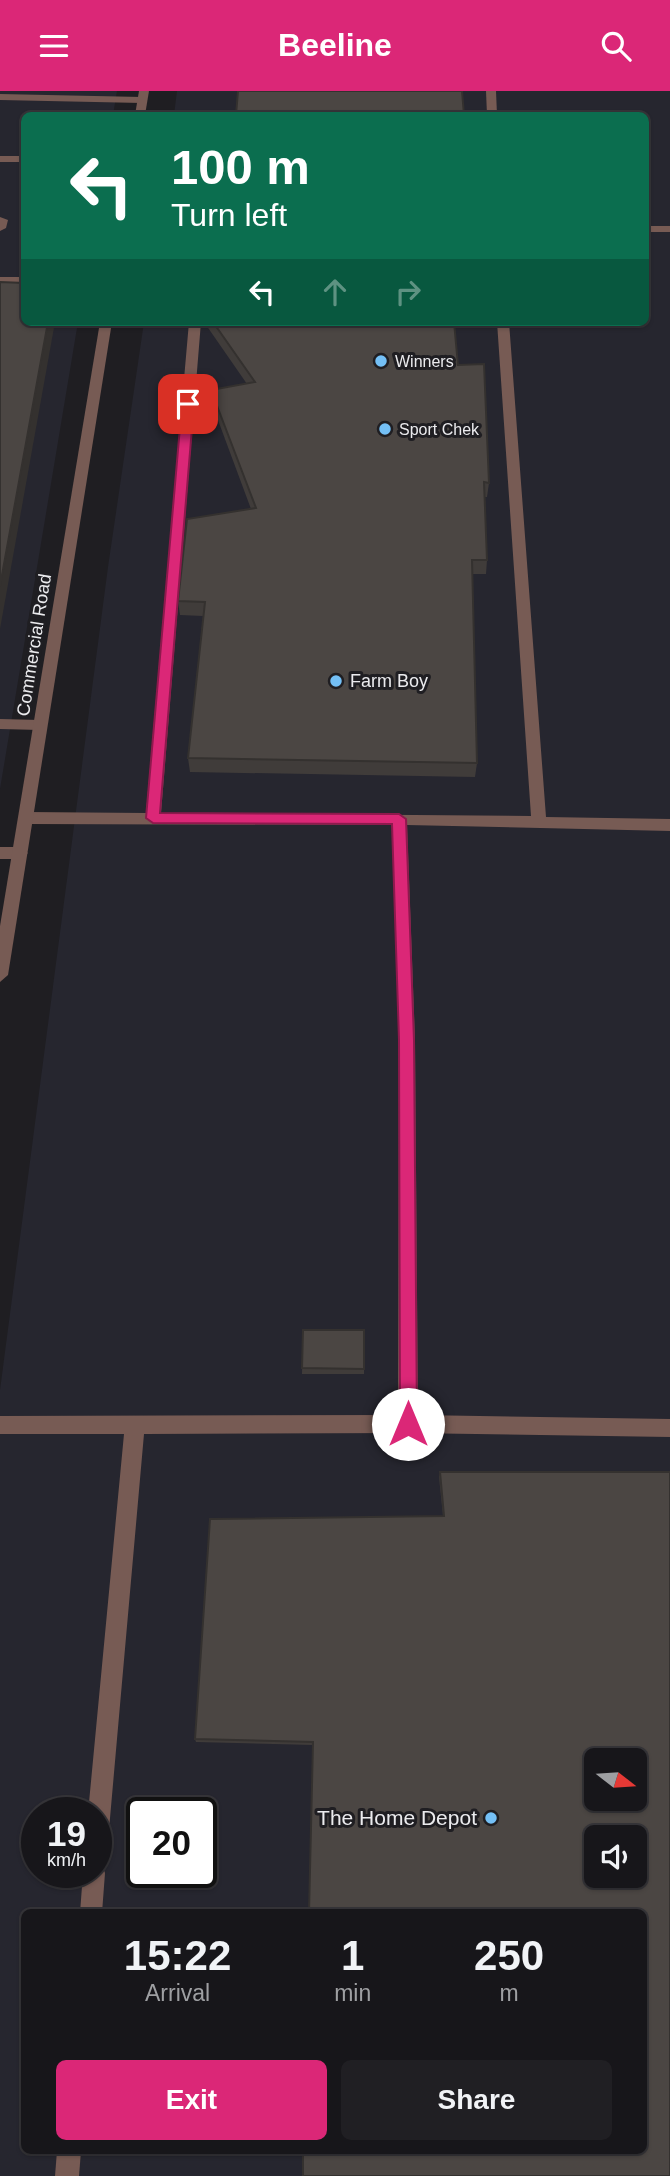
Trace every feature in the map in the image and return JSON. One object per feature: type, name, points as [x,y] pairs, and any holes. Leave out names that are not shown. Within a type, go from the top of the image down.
[{"type":"street","points":[[491,91],[492,112]]},
{"type":"street","points":[[0,97],[143,96]]},
{"type":"street","points":[[0,159],[21,159]]},
{"type":"street","points":[[649,229],[670,229]]},
{"type":"street","points":[[0,280],[21,280]]},
{"type":"street","name":"Commercial Road","points":[[0,975],[105,326]]},
{"type":"street","points":[[153,818],[195,326]]},
{"type":"street","points":[[503,326],[539,822]]},
{"type":"street","points":[[0,724],[40,726]]},
{"type":"street","points":[[26,818],[399,819],[670,825]]},
{"type":"street","points":[[399,819],[407,1040],[408,1424]]},
{"type":"street","points":[[0,853],[20,853]]},
{"type":"street","points":[[0,1425],[408,1424],[670,1429]]},
{"type":"street","points":[[101,1797],[135,1425]]},
{"type":"street","points":[[91,1909],[93,1888]]},
{"type":"street","points":[[67,2176],[69,2154]]},
{"type":"shaded area","points":[[0,91],[117,91],[114,112],[21,112],[21,326],[77,326],[0,789]]},
{"type":"shaded area","points":[[177,91],[670,91],[670,2176],[0,2176],[0,1390],[108,567],[143,326],[649,326],[649,112],[174,112]]},
{"type":"building","points":[[238,91],[462,91],[464,112],[236,112]]},
{"type":"building","points":[[0,282],[21,283],[21,326],[47,326],[0,586]]},
{"type":"building","points":[[216,326],[454,326],[458,365],[484,364],[489,483],[484,482],[487,560],[472,560],[477,763],[188,758],[205,602],[178,601],[187,519],[256,508],[211,390],[255,382]]},
{"type":"building","points":[[303,1330],[364,1330],[364,1369],[302,1368]]},
{"type":"building","name":"The Home Depot","points":[[440,1472],[670,1472],[670,2176],[303,2176],[303,2154],[647,2154],[647,1909],[309,1909],[313,1742],[195,1739],[210,1519],[444,1516]]},
{"type":"place","name":"Winners","points":[[381,361]]},
{"type":"place","name":"Sport Chek","points":[[385,429]]},
{"type":"place","name":"Farm Boy","points":[[336,681]]},
{"type":"place","name":"The Home Depot","points":[[491,1818]]},
{"type":"route","points":[[188,404],[153,818],[399,819],[407,1040],[408,1424]]}]
